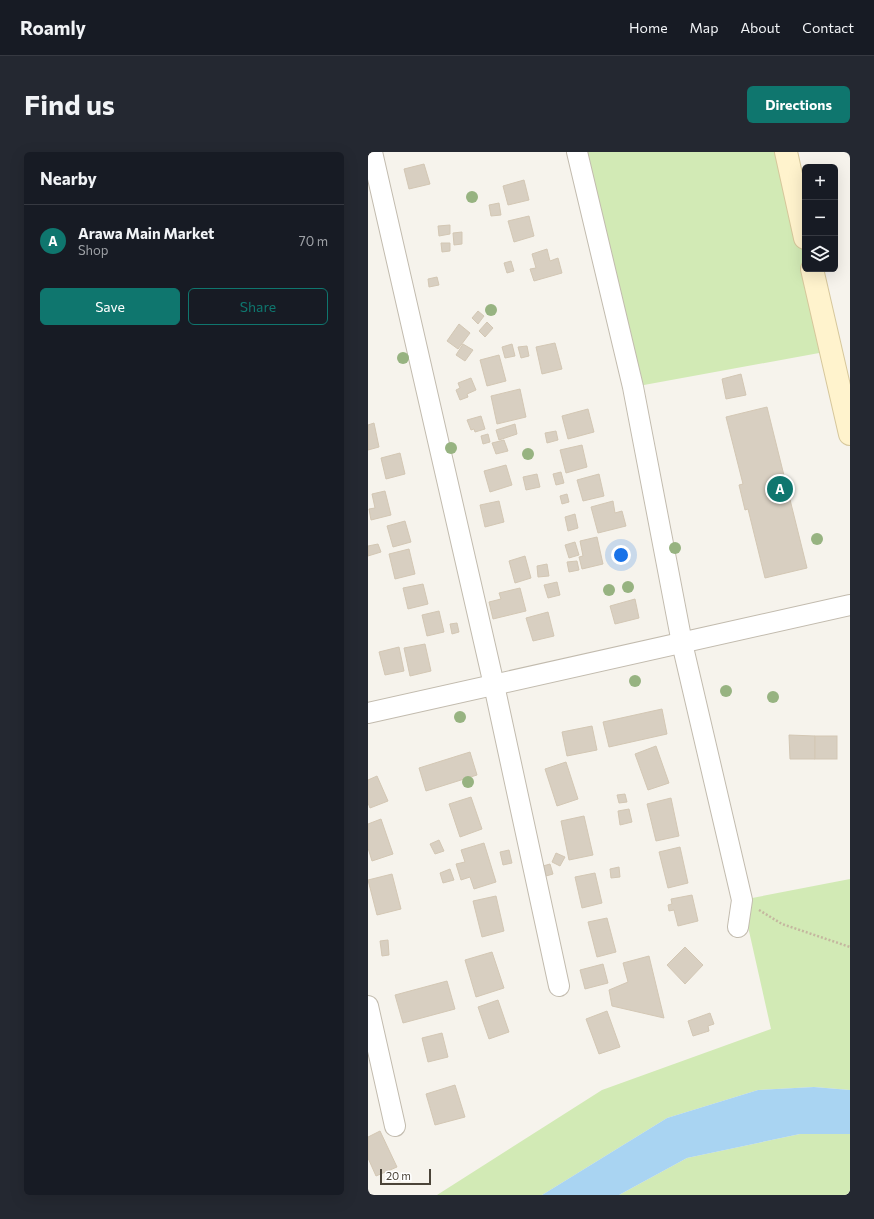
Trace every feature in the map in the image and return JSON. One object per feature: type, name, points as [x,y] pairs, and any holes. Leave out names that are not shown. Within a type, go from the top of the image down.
[{"type":"street","points":[[372,152],[494,685],[559,986]]},
{"type":"street","points":[[578,152],[633,388],[682,643],[742,900],[738,927]]},
{"type":"street","points":[[786,152],[805,236]]},
{"type":"street","points":[[813,272],[850,434]]},
{"type":"street","points":[[368,713],[850,605]]},
{"type":"street","points":[[368,1006],[395,1126]]},
{"type":"path","points":[[742,900],[782,924],[850,947]]},
{"type":"green space","points":[[577,152],[786,152],[802,224],[802,272],[806,272],[830,351],[633,387]]},
{"type":"green space","points":[[850,879],[850,1090],[814,1087],[758,1090],[667,1118],[542,1195],[437,1195],[602,1090],[771,1029],[742,900]]},
{"type":"green space","points":[[800,1134],[850,1134],[850,1195],[619,1195],[687,1158]]},
{"type":"water","points":[[814,1087],[850,1090],[850,1134],[800,1134],[687,1158],[619,1195],[542,1195],[667,1118],[758,1090]]},
{"type":"building","points":[[424,164],[430,184],[409,189],[404,169]]},
{"type":"building","points":[[524,180],[529,200],[508,205],[503,186]]},
{"type":"building","points":[[499,203],[501,215],[491,216],[489,205]]},
{"type":"building","points":[[529,216],[534,236],[514,242],[508,221]]},
{"type":"building","points":[[450,225],[450,234],[439,236],[438,226]]},
{"type":"building","points":[[462,232],[462,244],[454,245],[453,233]]},
{"type":"building","points":[[441,243],[450,243],[450,251],[442,252]]},
{"type":"building","points":[[547,249],[550,261],[558,258],[562,273],[534,281],[530,269],[536,268],[532,254]]},
{"type":"building","points":[[511,261],[514,271],[507,273],[504,263]]},
{"type":"building","points":[[437,277],[439,285],[429,287],[428,279]]},
{"type":"building","points":[[478,311],[484,316],[478,324],[472,318]]},
{"type":"building","points":[[487,322],[493,328],[485,337],[479,331]]},
{"type":"building","points":[[459,324],[470,333],[458,349],[447,341]]},
{"type":"building","points":[[555,343],[562,369],[542,374],[536,347]]},
{"type":"building","points":[[463,344],[473,350],[465,361],[456,355]]},
{"type":"building","points":[[512,344],[515,356],[505,358],[502,347]]},
{"type":"building","points":[[527,346],[529,356],[521,358],[518,347]]},
{"type":"building","points":[[499,355],[506,381],[487,386],[480,360]]},
{"type":"building","points":[[741,374],[746,395],[726,399],[722,379]]},
{"type":"building","points":[[471,378],[476,390],[467,394],[468,397],[460,400],[456,390],[460,388],[458,383]]},
{"type":"building","points":[[520,389],[526,417],[497,424],[491,396]]},
{"type":"building","points":[[767,407],[807,568],[765,578],[748,509],[745,510],[739,485],[743,484],[726,417]]},
{"type":"building","points":[[588,409],[594,432],[568,439],[562,416]]},
{"type":"building","points":[[481,416],[485,429],[475,432],[474,429],[471,430],[467,420]]},
{"type":"building","points":[[374,423],[379,447],[368,450],[368,425]]},
{"type":"building","points":[[515,424],[517,434],[499,440],[496,430]]},
{"type":"building","points":[[556,431],[558,440],[547,443],[545,433]]},
{"type":"building","points":[[488,434],[490,442],[483,444],[481,436]]},
{"type":"building","points":[[504,440],[508,451],[496,454],[492,443]]},
{"type":"building","points":[[582,445],[587,467],[566,473],[560,450]]},
{"type":"building","points":[[400,453],[405,474],[386,479],[381,458]]},
{"type":"building","points":[[506,465],[512,485],[490,492],[484,471]]},
{"type":"building","points":[[561,472],[564,483],[556,485],[553,474]]},
{"type":"building","points":[[537,474],[540,487],[526,490],[523,477]]},
{"type":"building","points":[[599,474],[604,496],[583,501],[577,480]]},
{"type":"building","points":[[385,491],[391,515],[371,520],[369,509],[375,508],[372,494]]},
{"type":"building","points":[[567,494],[569,502],[562,504],[560,496]]},
{"type":"building","points":[[499,501],[504,522],[485,527],[480,505]]},
{"type":"building","points":[[613,501],[615,513],[622,511],[626,526],[598,533],[591,507]]},
{"type":"building","points":[[575,514],[578,528],[568,531],[565,517]]},
{"type":"building","points":[[405,521],[411,542],[393,547],[387,526]]},
{"type":"building","points":[[597,537],[603,564],[582,569],[579,557],[583,556],[580,541]]},
{"type":"building","points":[[575,542],[579,555],[569,558],[565,545]]},
{"type":"building","points":[[378,544],[381,552],[368,556],[368,546]]},
{"type":"building","points":[[409,549],[415,574],[395,579],[389,554]]},
{"type":"building","points":[[625,551],[626,557],[619,558],[618,552]]},
{"type":"building","points":[[525,556],[531,578],[515,583],[509,561]]},
{"type":"building","points":[[577,561],[579,570],[569,572],[567,562]]},
{"type":"building","points":[[547,564],[549,576],[538,577],[537,566]]},
{"type":"building","points":[[557,582],[560,595],[548,598],[544,585]]},
{"type":"building","points":[[423,584],[428,604],[408,609],[403,588]]},
{"type":"building","points":[[520,588],[526,611],[493,619],[489,602],[501,599],[499,593]]},
{"type":"building","points":[[635,599],[639,618],[615,624],[610,606]]},
{"type":"building","points":[[439,611],[444,632],[427,636],[422,615]]},
{"type":"building","points":[[548,612],[554,636],[533,641],[526,618]]},
{"type":"building","points":[[457,623],[459,632],[452,634],[450,624]]},
{"type":"building","points":[[425,644],[431,671],[410,676],[404,648]]},
{"type":"building","points":[[399,647],[404,671],[385,675],[379,652]]},
{"type":"building","points":[[662,709],[667,734],[609,747],[603,722]]},
{"type":"building","points":[[592,726],[597,750],[567,756],[562,732]]},
{"type":"building","points":[[789,735],[815,736],[815,759],[790,759]]},
{"type":"building","points":[[815,736],[837,736],[837,759],[815,759]]},
{"type":"building","points":[[656,746],[669,783],[648,790],[635,754]]},
{"type":"building","points":[[470,752],[477,775],[426,791],[419,768]]},
{"type":"building","points":[[566,762],[578,799],[557,806],[545,769]]},
{"type":"building","points":[[377,776],[388,801],[370,808],[368,803],[368,780]]},
{"type":"building","points":[[625,794],[627,802],[619,803],[617,795]]},
{"type":"building","points":[[471,797],[482,829],[460,837],[449,804]]},
{"type":"building","points":[[671,798],[679,836],[656,841],[647,804]]},
{"type":"building","points":[[629,809],[632,822],[620,825],[618,811]]},
{"type":"building","points":[[584,816],[593,855],[569,860],[561,821]]},
{"type":"building","points":[[381,819],[393,854],[372,861],[368,848],[368,824]]},
{"type":"building","points":[[439,840],[444,851],[435,854],[430,844]]},
{"type":"building","points":[[484,843],[496,882],[474,889],[470,877],[461,880],[456,864],[465,862],[461,850]]},
{"type":"building","points":[[680,847],[688,883],[668,888],[659,852]]},
{"type":"building","points":[[509,850],[512,863],[503,865],[500,852]]},
{"type":"building","points":[[556,853],[565,857],[560,866],[552,862]]},
{"type":"building","points":[[550,864],[553,874],[546,876],[543,866]]},
{"type":"building","points":[[619,867],[620,877],[611,878],[610,869]]},
{"type":"building","points":[[450,869],[454,880],[443,883],[440,873]]},
{"type":"building","points":[[595,873],[602,903],[582,908],[575,877]]},
{"type":"building","points":[[392,874],[401,909],[377,915],[368,880]]},
{"type":"building","points":[[692,895],[698,921],[678,926],[674,910],[669,911],[668,905],[672,904],[671,899]]},
{"type":"building","points":[[496,896],[504,931],[482,937],[473,901]]},
{"type":"building","points":[[607,918],[616,952],[597,957],[588,922]]},
{"type":"building","points":[[388,940],[389,955],[382,956],[380,941]]},
{"type":"building","points":[[685,947],[703,965],[685,984],[667,965]]},
{"type":"building","points":[[492,952],[504,988],[476,997],[465,960]]},
{"type":"building","points":[[649,956],[664,1018],[612,1006],[609,990],[628,982],[623,963]]},
{"type":"building","points":[[603,964],[608,983],[585,989],[580,970]]},
{"type":"building","points":[[447,981],[455,1009],[403,1023],[395,995]]},
{"type":"building","points":[[498,1000],[509,1032],[489,1039],[478,1007]]},
{"type":"building","points":[[607,1011],[620,1047],[599,1054],[586,1019]]},
{"type":"building","points":[[710,1013],[714,1024],[708,1026],[709,1031],[693,1036],[688,1021]]},
{"type":"building","points":[[442,1033],[448,1057],[428,1062],[422,1038]]},
{"type":"building","points":[[455,1085],[465,1117],[435,1125],[426,1094]]},
{"type":"building","points":[[380,1131],[397,1167],[376,1176],[368,1158],[368,1137]]},
{"type":"place","name":"Arawa Main Market","points":[[780,489]]}]
